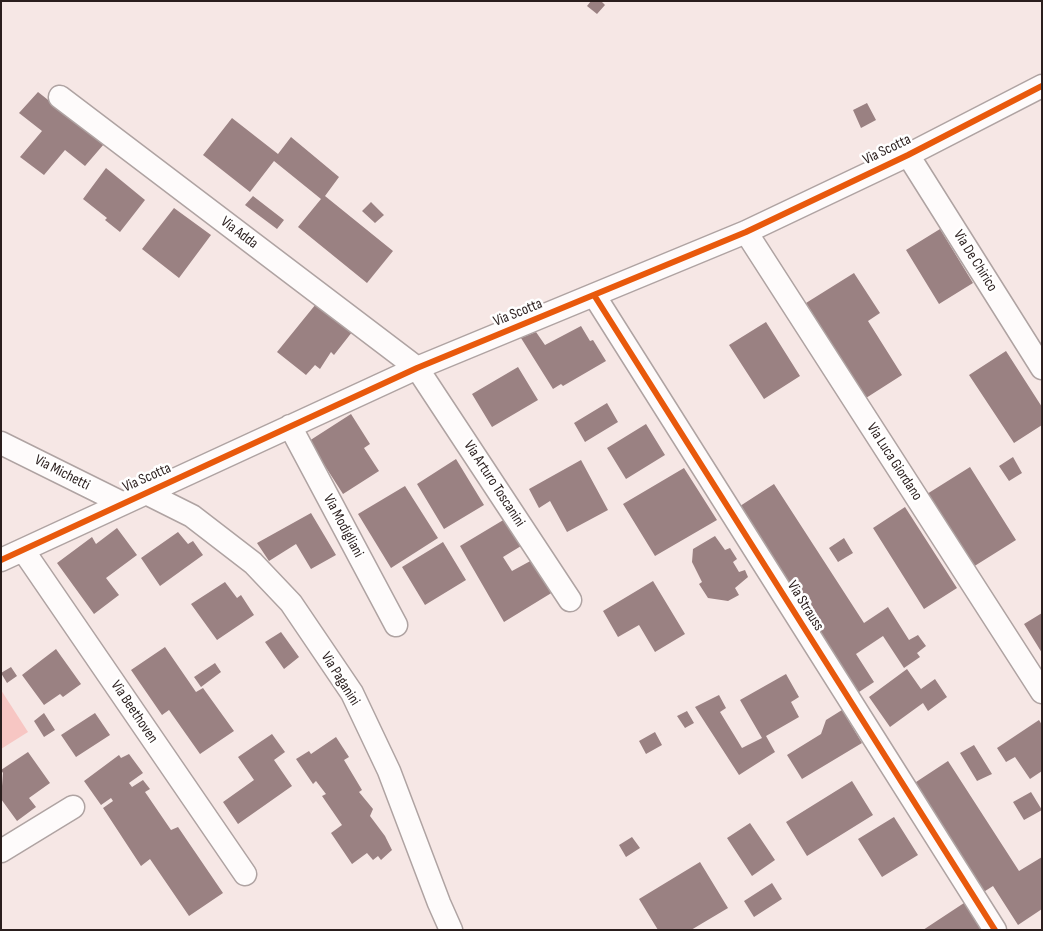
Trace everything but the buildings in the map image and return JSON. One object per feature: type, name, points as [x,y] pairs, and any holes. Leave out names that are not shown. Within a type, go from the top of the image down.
[{"type":"street","name":"Via Scotta","points":[[1,560],[417,368],[746,232],[908,155],[1042,86]]},
{"type":"street","name":"Via Adda","points":[[60,97],[417,368]]},
{"type":"street","name":"Via De Chirico","points":[[908,155],[1042,368]]},
{"type":"street","name":"Via Luca Giordano","points":[[746,232],[1042,692]]},
{"type":"street","name":"Via Strauss","points":[[594,295],[995,930]]},
{"type":"street","name":"Via Arturo Toscanini","points":[[417,368],[570,600]]},
{"type":"street","name":"Via Modigliani","points":[[290,426],[396,626]]},
{"type":"street","name":"Via Michetti","points":[[1,443],[122,504]]},
{"type":"street","name":"Via Paganini","points":[[146,493],[192,516],[253,563],[291,604],[352,693],[389,772],[438,903],[451,930]]},
{"type":"street","name":"Via Beethoven","points":[[23,550],[245,874]]},
{"type":"street","points":[[1,851],[73,807]]},
{"type":"shaded area","points":[[1,690],[28,732],[1,749]]},
{"type":"cycle path","points":[[1,560],[417,368],[746,232],[908,155],[1042,86]]},
{"type":"cycle path","points":[[594,295],[995,930]]}]
